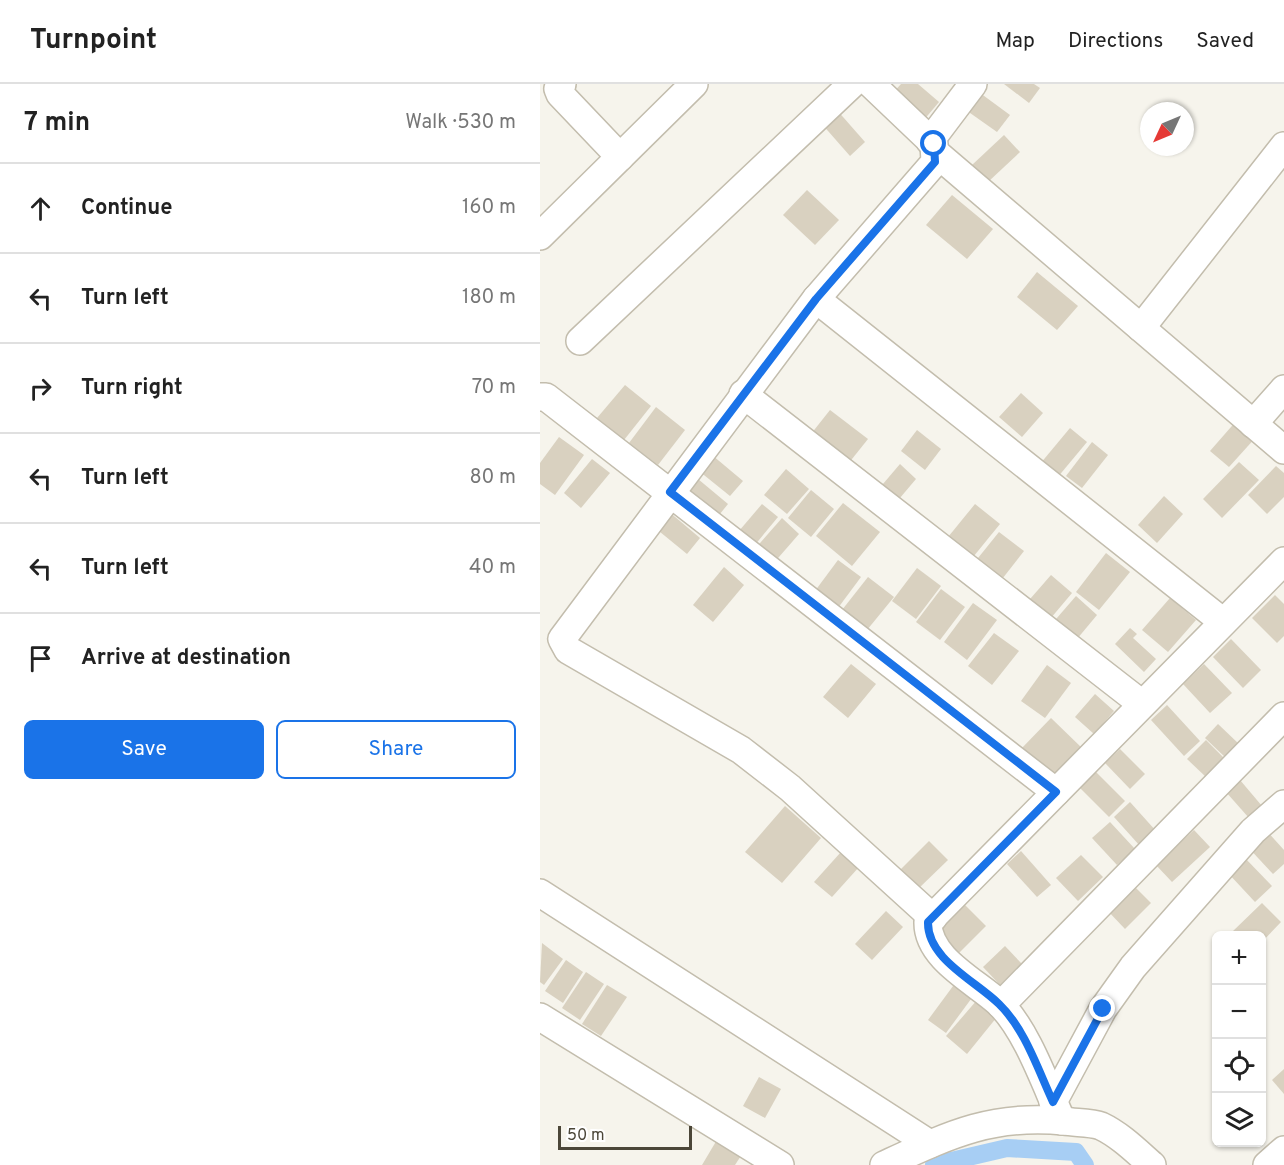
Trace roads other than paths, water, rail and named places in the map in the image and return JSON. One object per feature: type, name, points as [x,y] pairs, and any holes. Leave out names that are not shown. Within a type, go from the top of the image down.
[{"type":"street","points":[[562,84],[558,89],[560,94],[620,157]]},
{"type":"street","points":[[540,236],[694,84]]},
{"type":"street","points":[[580,341],[852,84]]},
{"type":"street","points":[[871,84],[933,147],[1284,450]]},
{"type":"street","points":[[933,918],[790,788],[741,750],[657,703],[563,645],[562,639],[816,299],[935,162],[933,147],[973,84]]},
{"type":"street","points":[[1141,328],[1284,146]]},
{"type":"street","points":[[816,299],[1222,621]]},
{"type":"street","points":[[1253,424],[1284,389]]},
{"type":"street","points":[[743,394],[1143,704]]},
{"type":"street","points":[[540,398],[546,398],[670,492],[1056,792]]},
{"type":"street","points":[[1058,1111],[1023,1038],[1001,1005],[942,956],[931,943],[928,922],[1222,621],[1284,561]]},
{"type":"street","points":[[1001,1005],[1284,716]]},
{"type":"street","points":[[1058,1111],[1103,1009],[1133,967],[1253,831],[1284,804]]},
{"type":"street","points":[[540,893],[930,1144]]},
{"type":"street","points":[[540,1017],[780,1165]]},
{"type":"street","points":[[884,1165],[959,1131],[1003,1122],[1038,1119],[1058,1111],[1099,1125],[1126,1141],[1152,1165]]},
{"type":"street","points":[[1267,1165],[1284,1150]]},
{"type":"waterway","points":[[934,1165],[1007,1148],[1076,1152],[1085,1165]]}]
